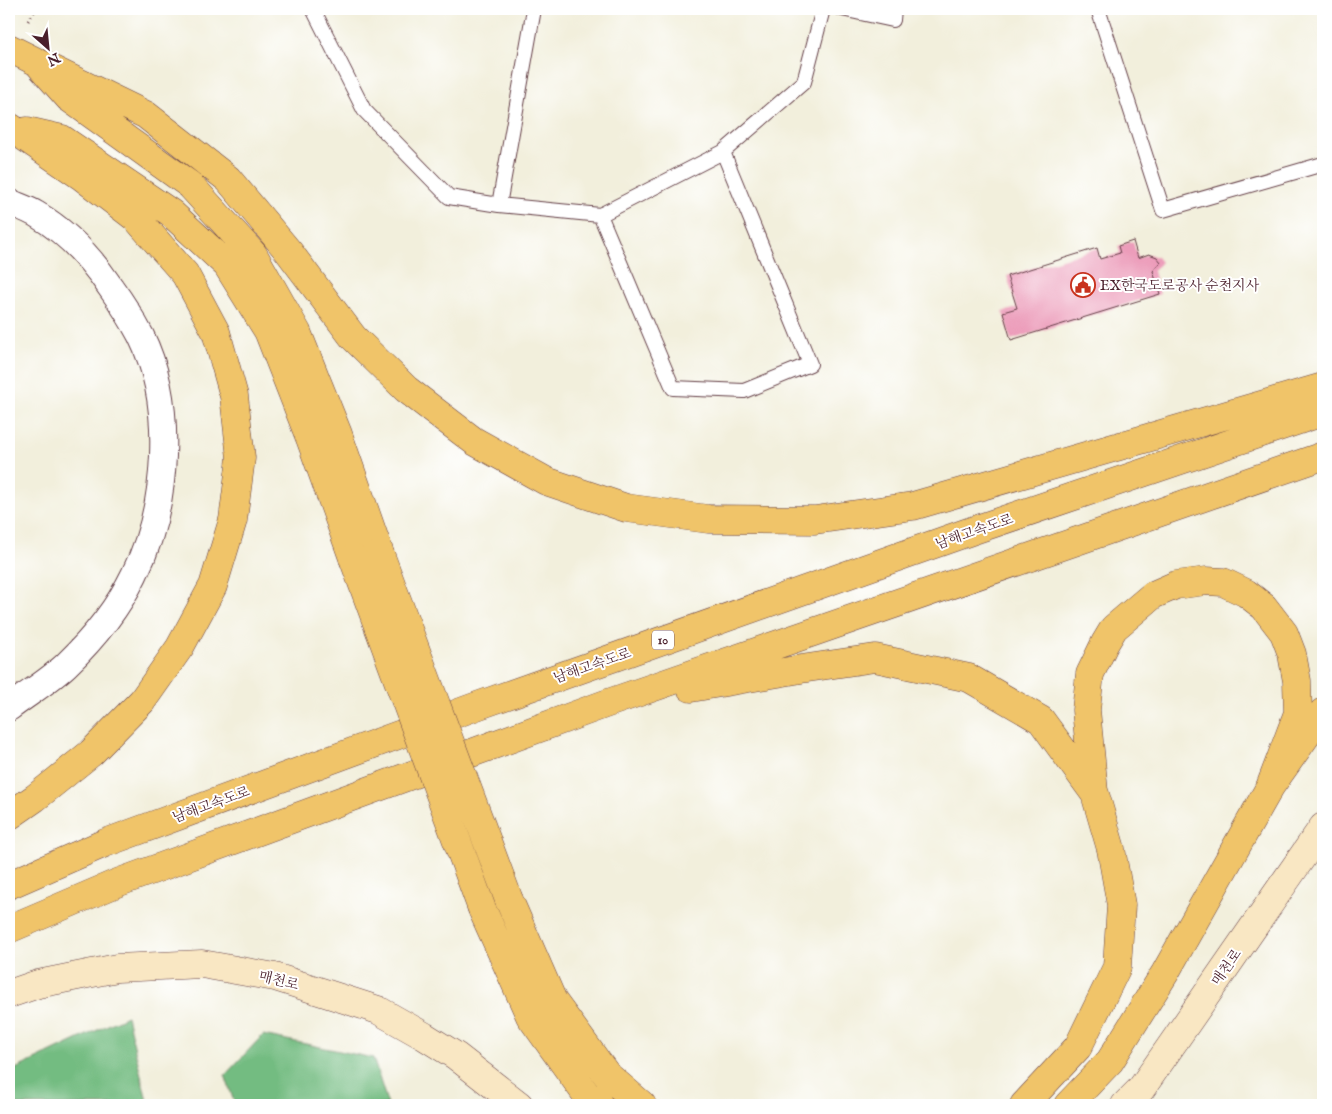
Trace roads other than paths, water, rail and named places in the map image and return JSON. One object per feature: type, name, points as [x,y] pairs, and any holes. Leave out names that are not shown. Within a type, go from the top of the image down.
[{"type":"highway","points":[[9,48],[146,115],[228,179],[290,252],[353,337],[406,389],[474,441],[546,481],[626,508],[708,519],[815,520],[913,506],[1323,387]]},
{"type":"highway","points":[[37,62],[69,98],[190,185],[253,254],[297,332],[338,434],[380,554],[509,900],[553,1002],[606,1075],[642,1105]]},
{"type":"highway","points":[[9,127],[62,139],[171,213],[227,265],[268,331],[311,441],[352,558],[482,909],[530,1016],[586,1094],[599,1105]]},
{"type":"highway","points":[[9,127],[81,176],[137,219],[185,274],[216,332],[234,396],[241,458],[233,520],[212,586],[180,647],[142,700],[91,754],[9,816]]},
{"type":"highway","name":"남해고속도로","points":[[9,885],[105,843],[477,706],[965,534],[1323,412]]},
{"type":"highway","points":[[9,929],[117,883],[608,703],[1323,456]]},
{"type":"highway","points":[[1024,1105],[1078,1047],[1117,967],[1121,904],[1111,849],[1094,794],[1086,710],[1090,674],[1105,643],[1114,628],[1153,595],[1176,585],[1206,581],[1223,582],[1246,593],[1264,607],[1284,634],[1292,654],[1298,681],[1298,713],[1270,787]]},
{"type":"highway","points":[[608,703],[875,658],[969,678],[1041,720],[1094,794]]},
{"type":"highway","points":[[1068,1105],[1110,1061],[1165,973],[1270,787],[1323,712]]},
{"type":"main road","name":"매천로","points":[[1125,1105],[1140,1089],[1323,827]]},
{"type":"main road","name":"매천로","points":[[9,994],[38,984],[117,968],[202,964],[275,977],[378,1010],[456,1056],[519,1105]]},
{"type":"street","points":[[9,202],[35,213],[55,226],[80,248],[100,272],[125,308],[141,337],[152,368],[160,400],[162,456],[161,490],[151,534],[134,575],[108,618],[65,665],[9,708]]},
{"type":"lane","points":[[313,9],[364,110],[449,197],[499,205],[600,215],[723,152],[804,82],[823,9]]},
{"type":"lane","points":[[499,205],[534,9]]},
{"type":"lane","points":[[842,9],[893,20],[894,9]]},
{"type":"lane","points":[[1098,9],[1163,210],[1323,164]]},
{"type":"lane","points":[[600,215],[673,388],[744,391],[810,364],[723,152]]},
{"type":"place","name":"EX한국도로공사 순천지사","points":[[1083,285]]}]
